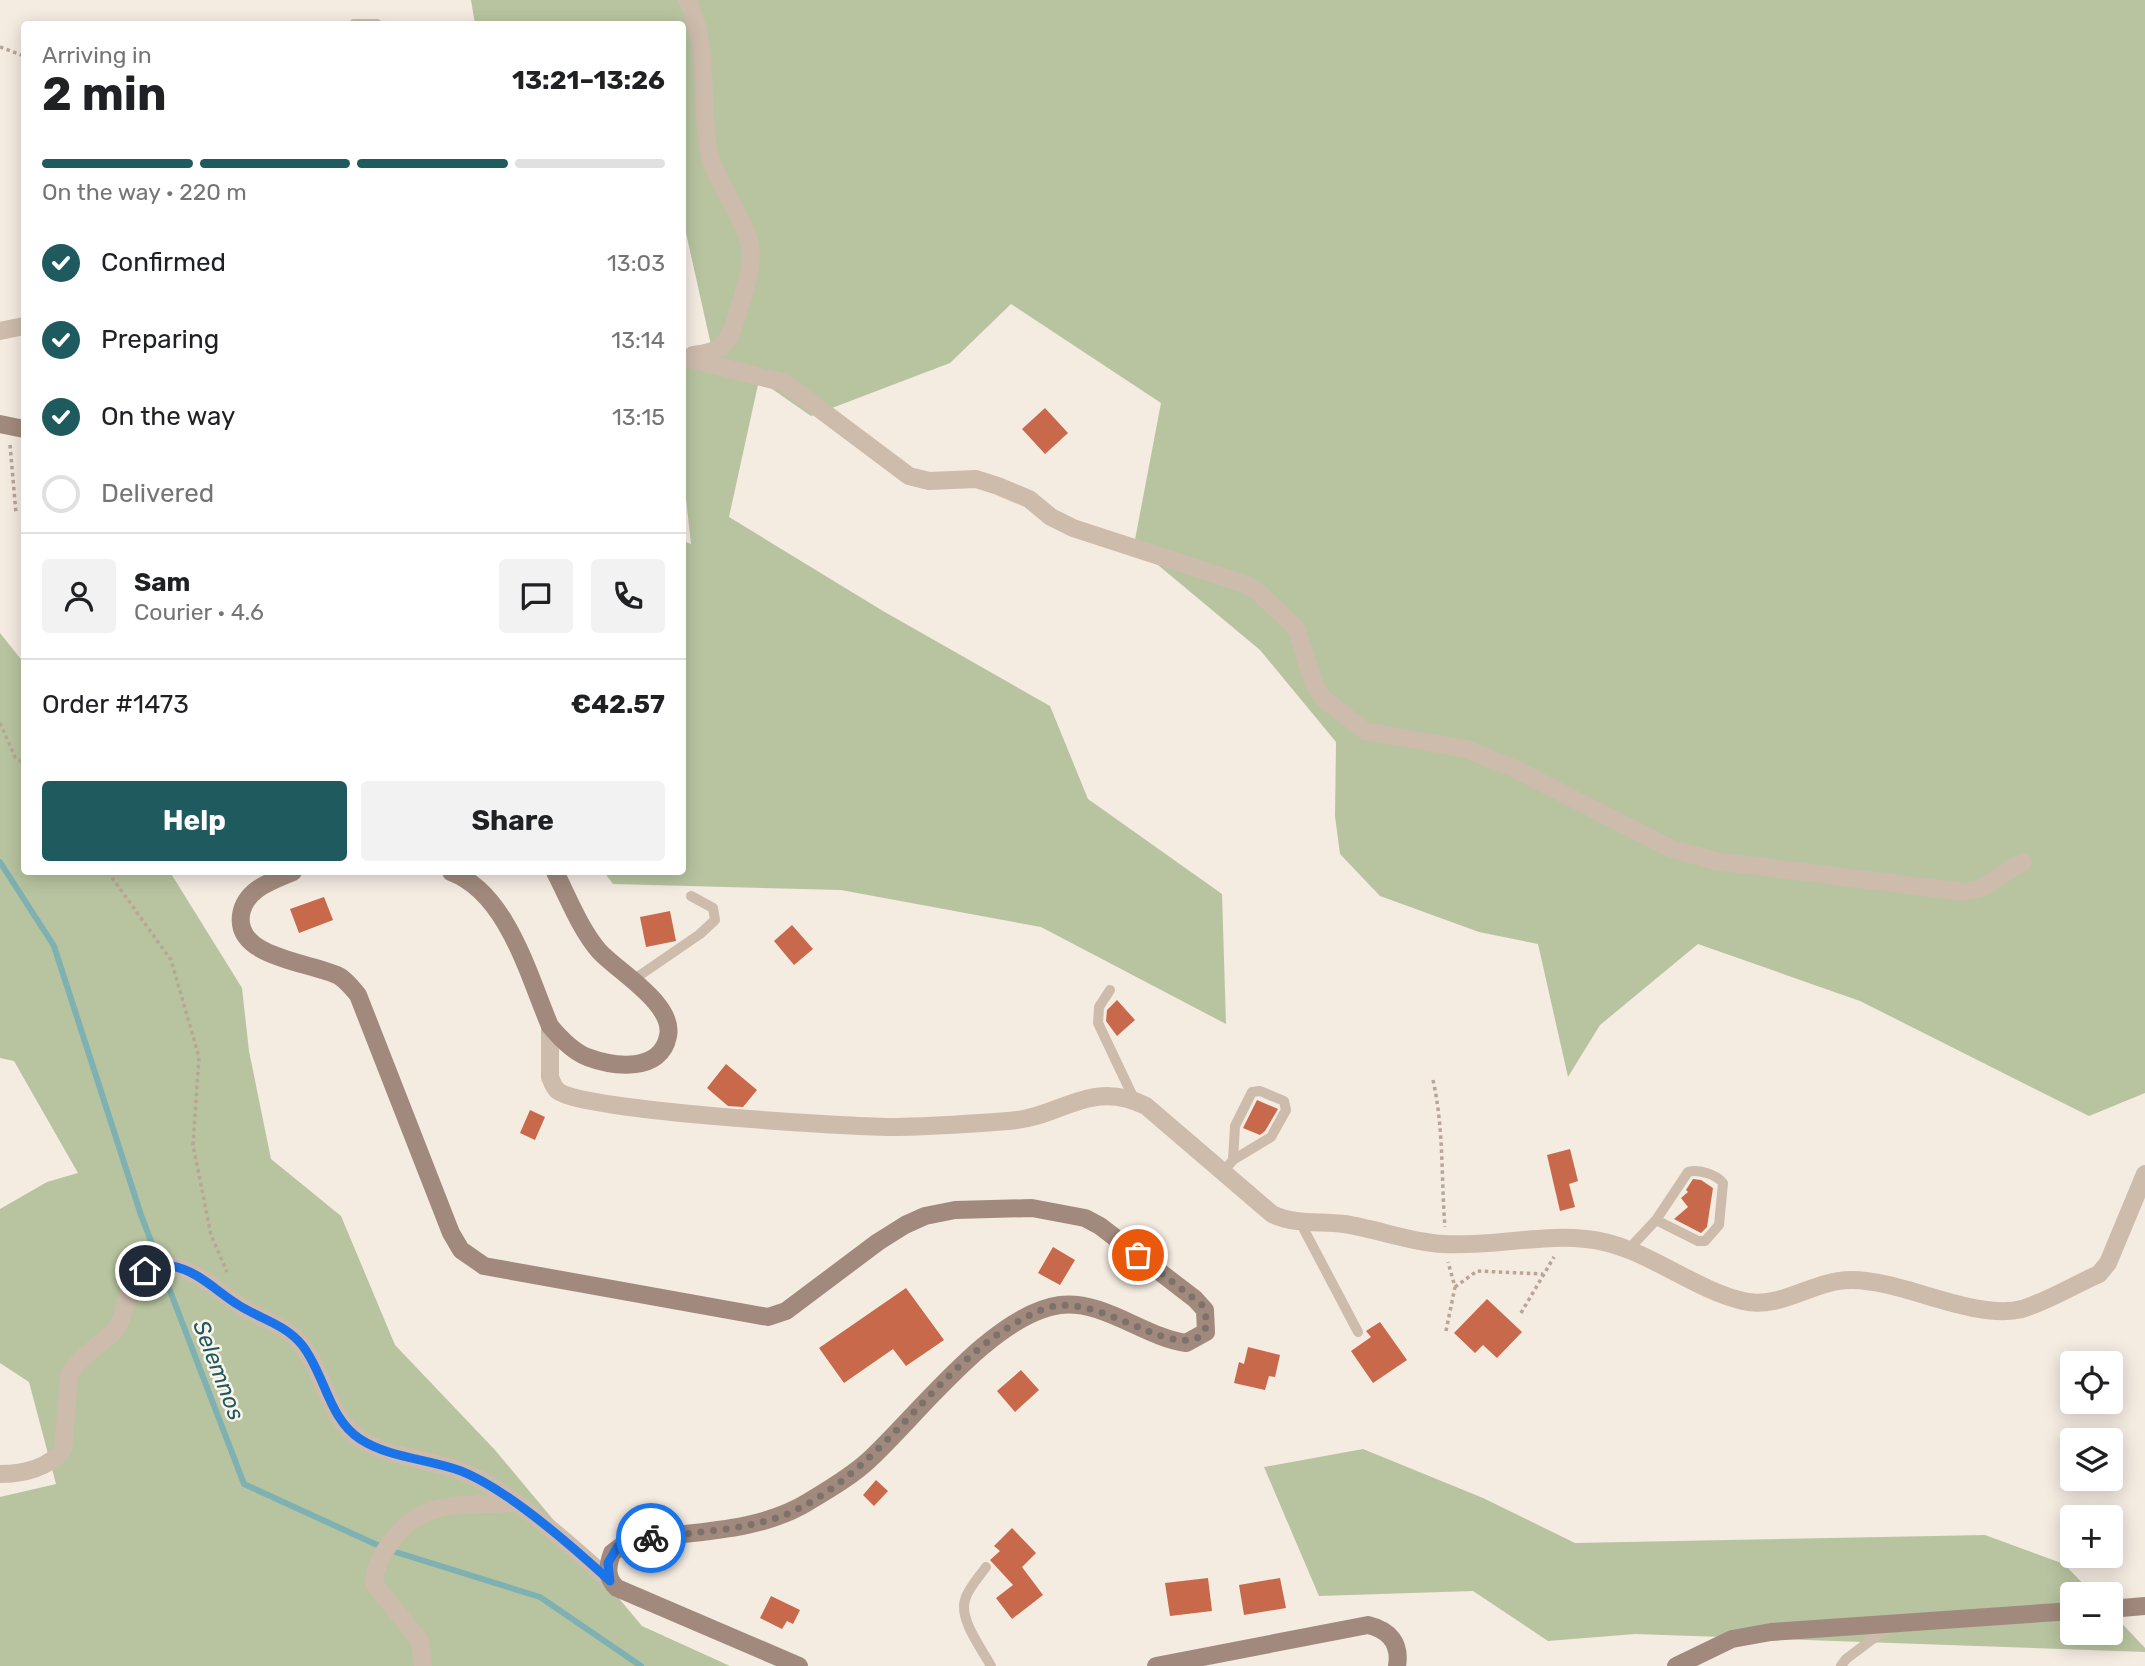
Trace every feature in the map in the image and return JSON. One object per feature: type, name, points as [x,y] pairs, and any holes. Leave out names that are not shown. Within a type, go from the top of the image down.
[{"type":"main road","points":[[286,875],[254,890],[242,911],[244,935],[256,948],[338,976],[358,995],[451,1233],[461,1250],[484,1266],[768,1317],[786,1311],[878,1242],[925,1216],[955,1210],[1032,1208],[1070,1213],[1100,1226],[1205,1310],[1206,1332],[1186,1343],[1092,1309],[1063,1305],[1045,1309],[998,1335],[952,1374],[867,1462],[808,1502],[772,1519],[628,1541],[612,1553],[608,1571],[610,1581],[625,1592],[799,1666]]},
{"type":"main road","points":[[458,875],[473,882],[494,903],[550,1026],[561,1038],[587,1057],[625,1066],[652,1059],[661,1051],[669,1030],[660,1009],[633,979],[607,958],[589,938],[557,875]]},
{"type":"main road","points":[[2123,1608],[2145,1606]]},
{"type":"main road","points":[[1676,1666],[1698,1653],[1732,1639],[1771,1632],[2060,1612]]},
{"type":"main road","points":[[1156,1666],[1211,1662],[1348,1627],[1368,1625],[1388,1633],[1395,1641],[1398,1650],[1397,1666]]},
{"type":"street","points":[[686,356],[714,352],[730,337],[749,275],[751,257],[747,237],[710,159],[698,27],[687,0]]},
{"type":"street","points":[[0,331],[21,327]]},
{"type":"street","points":[[686,357],[785,383],[917,480],[976,479],[1028,499],[1051,517],[1073,528],[1245,584],[1258,592],[1296,628],[1318,692],[1331,707],[1357,726],[1376,734],[1466,749],[1515,769],[1670,848],[1716,861],[1964,892],[1979,888],[2024,862]]},
{"type":"street","points":[[550,1026],[550,1077],[558,1091],[580,1099],[633,1108],[884,1126],[1010,1121],[1105,1094],[1146,1106],[1228,1166],[1272,1214],[1300,1222],[1354,1226],[1443,1244],[1566,1238],[1603,1241],[1746,1302],[1776,1302],[1820,1284],[1849,1280],[1882,1283],[1989,1311],[2022,1308],[2099,1274],[2108,1263],[2145,1174]]},
{"type":"street","points":[[0,1474],[30,1471],[57,1457],[63,1450],[69,1376],[81,1358],[115,1330],[137,1278],[145,1271],[171,1266],[198,1276],[241,1307],[284,1329],[303,1346],[343,1425],[360,1439],[375,1447],[461,1471],[558,1536],[610,1581]]},
{"type":"street","points":[[423,1666],[420,1641],[374,1585],[374,1575],[386,1549],[410,1519],[426,1510],[512,1503]]},
{"type":"lane","points":[[633,979],[700,934],[715,920],[713,908],[691,896]]},
{"type":"lane","points":[[1110,989],[1098,1007],[1098,1023],[1135,1101]]},
{"type":"lane","points":[[1260,1091],[1284,1101],[1286,1110],[1271,1137],[1228,1166],[1235,1126],[1252,1092],[1260,1091]]},
{"type":"lane","points":[[1627,1251],[1656,1220],[1688,1172],[1697,1171],[1723,1183],[1719,1225],[1705,1241],[1698,1241],[1656,1220]]},
{"type":"lane","points":[[1300,1222],[1357,1332]]},
{"type":"lane","points":[[986,1567],[968,1594],[964,1606],[970,1627],[991,1666]]},
{"type":"lane","points":[[1841,1666],[1846,1659],[1895,1622]]},
{"type":"path","points":[[0,47],[21,55]]},
{"type":"path","points":[[11,426],[16,513]]},
{"type":"path","points":[[0,723],[15,757],[21,761]]},
{"type":"path","points":[[110,875],[171,960],[199,1057],[193,1145],[211,1235],[241,1307]]},
{"type":"path","points":[[1433,1080],[1442,1119],[1440,1161],[1446,1231],[1443,1244],[1455,1287],[1446,1331]]},
{"type":"path","points":[[1521,1313],[1566,1238]]},
{"type":"path","points":[[1455,1287],[1477,1271],[1543,1274]]},
{"type":"green space","points":[[471,0],[2145,0],[2145,1093],[2089,1116],[1860,1001],[1698,944],[1600,1025],[1568,1077],[1538,944],[1479,932],[1380,896],[1340,854],[1335,816],[1336,742],[1260,650],[1134,545],[1161,403],[1011,304],[950,363],[811,416],[759,380],[729,517],[883,611],[1050,706],[1088,799],[1222,894],[1226,1024],[1041,927],[841,890],[613,884],[606,875],[686,875],[686,542],[691,544],[686,499],[686,358],[711,345],[686,233],[686,21],[474,21]]},
{"type":"green space","points":[[0,633],[21,659],[21,875],[172,875],[242,988],[249,1051],[271,1159],[341,1216],[395,1345],[495,1450],[642,1626],[730,1666],[0,1666],[0,1497],[56,1484],[29,1382],[0,1363],[0,1209],[47,1182],[78,1173],[14,1061],[0,1058]]},
{"type":"green space","points":[[1363,1449],[1483,1498],[1575,1543],[1985,1535],[2060,1563],[2060,1568],[2068,1568],[2081,1582],[2060,1582],[2060,1645],[2123,1645],[2123,1625],[2145,1648],[2145,1652],[1635,1634],[1548,1641],[1473,1591],[1319,1596],[1264,1467]]},
{"type":"building","points":[[1045,408],[1068,433],[1045,454],[1022,429]]},
{"type":"building","points":[[324,897],[333,920],[299,933],[290,909]]},
{"type":"building","points":[[670,911],[676,941],[646,947],[640,917]]},
{"type":"building","points":[[792,925],[813,949],[794,965],[774,941]]},
{"type":"building","points":[[1117,1000],[1135,1020],[1117,1036],[1106,1021],[1107,1010]]},
{"type":"building","points":[[726,1064],[757,1090],[743,1107],[728,1106],[707,1088]]},
{"type":"building","points":[[1257,1100],[1278,1109],[1260,1135],[1243,1128]]},
{"type":"building","points":[[530,1110],[545,1117],[535,1140],[520,1133]]},
{"type":"building","points":[[1570,1149],[1578,1181],[1569,1184],[1575,1207],[1560,1211],[1547,1155]]},
{"type":"building","points":[[1693,1179],[1701,1180],[1713,1188],[1707,1227],[1701,1233],[1674,1219],[1688,1207],[1681,1198],[1688,1192],[1686,1190]]},
{"type":"building","points":[[1053,1247],[1075,1260],[1060,1285],[1038,1273]]},
{"type":"building","points":[[906,1288],[944,1340],[906,1366],[893,1349],[844,1383],[819,1348]]},
{"type":"building","points":[[1487,1299],[1522,1332],[1497,1358],[1483,1345],[1475,1353],[1454,1333]]},
{"type":"building","points":[[1380,1322],[1407,1360],[1373,1383],[1351,1351],[1371,1337],[1366,1331]]},
{"type":"building","points":[[1248,1347],[1280,1355],[1275,1377],[1269,1376],[1265,1390],[1234,1383],[1239,1362],[1244,1364]]},
{"type":"building","points":[[1021,1370],[1039,1390],[1015,1412],[997,1391]]},
{"type":"building","points":[[876,1480],[888,1491],[874,1506],[863,1495]]},
{"type":"building","points":[[1012,1528],[1036,1553],[1022,1567],[1043,1595],[1012,1619],[996,1598],[1013,1585],[990,1560],[1000,1551],[994,1546]]},
{"type":"building","points":[[1208,1578],[1212,1611],[1170,1616],[1165,1583]]},
{"type":"building","points":[[1280,1578],[1286,1608],[1244,1615],[1239,1585]]},
{"type":"building","points":[[771,1596],[800,1610],[793,1624],[787,1621],[782,1629],[760,1618]]},
{"type":"waterway","name":"Selemnos","points":[[0,862],[54,946],[141,1215],[244,1484],[386,1549],[540,1597],[641,1666]]},
{"type":"way so far","points":[[651,1538],[772,1519],[808,1502],[867,1462],[952,1374],[998,1335],[1045,1309],[1063,1305],[1092,1309],[1186,1343],[1206,1332],[1207,1315],[1202,1305],[1138,1255]]},
{"type":"route","points":[[145,1271],[171,1266],[198,1276],[241,1307],[284,1329],[303,1346],[343,1425],[360,1439],[375,1447],[461,1471],[482,1481],[558,1536],[610,1581],[608,1563],[618,1546],[628,1541],[651,1538]]}]
